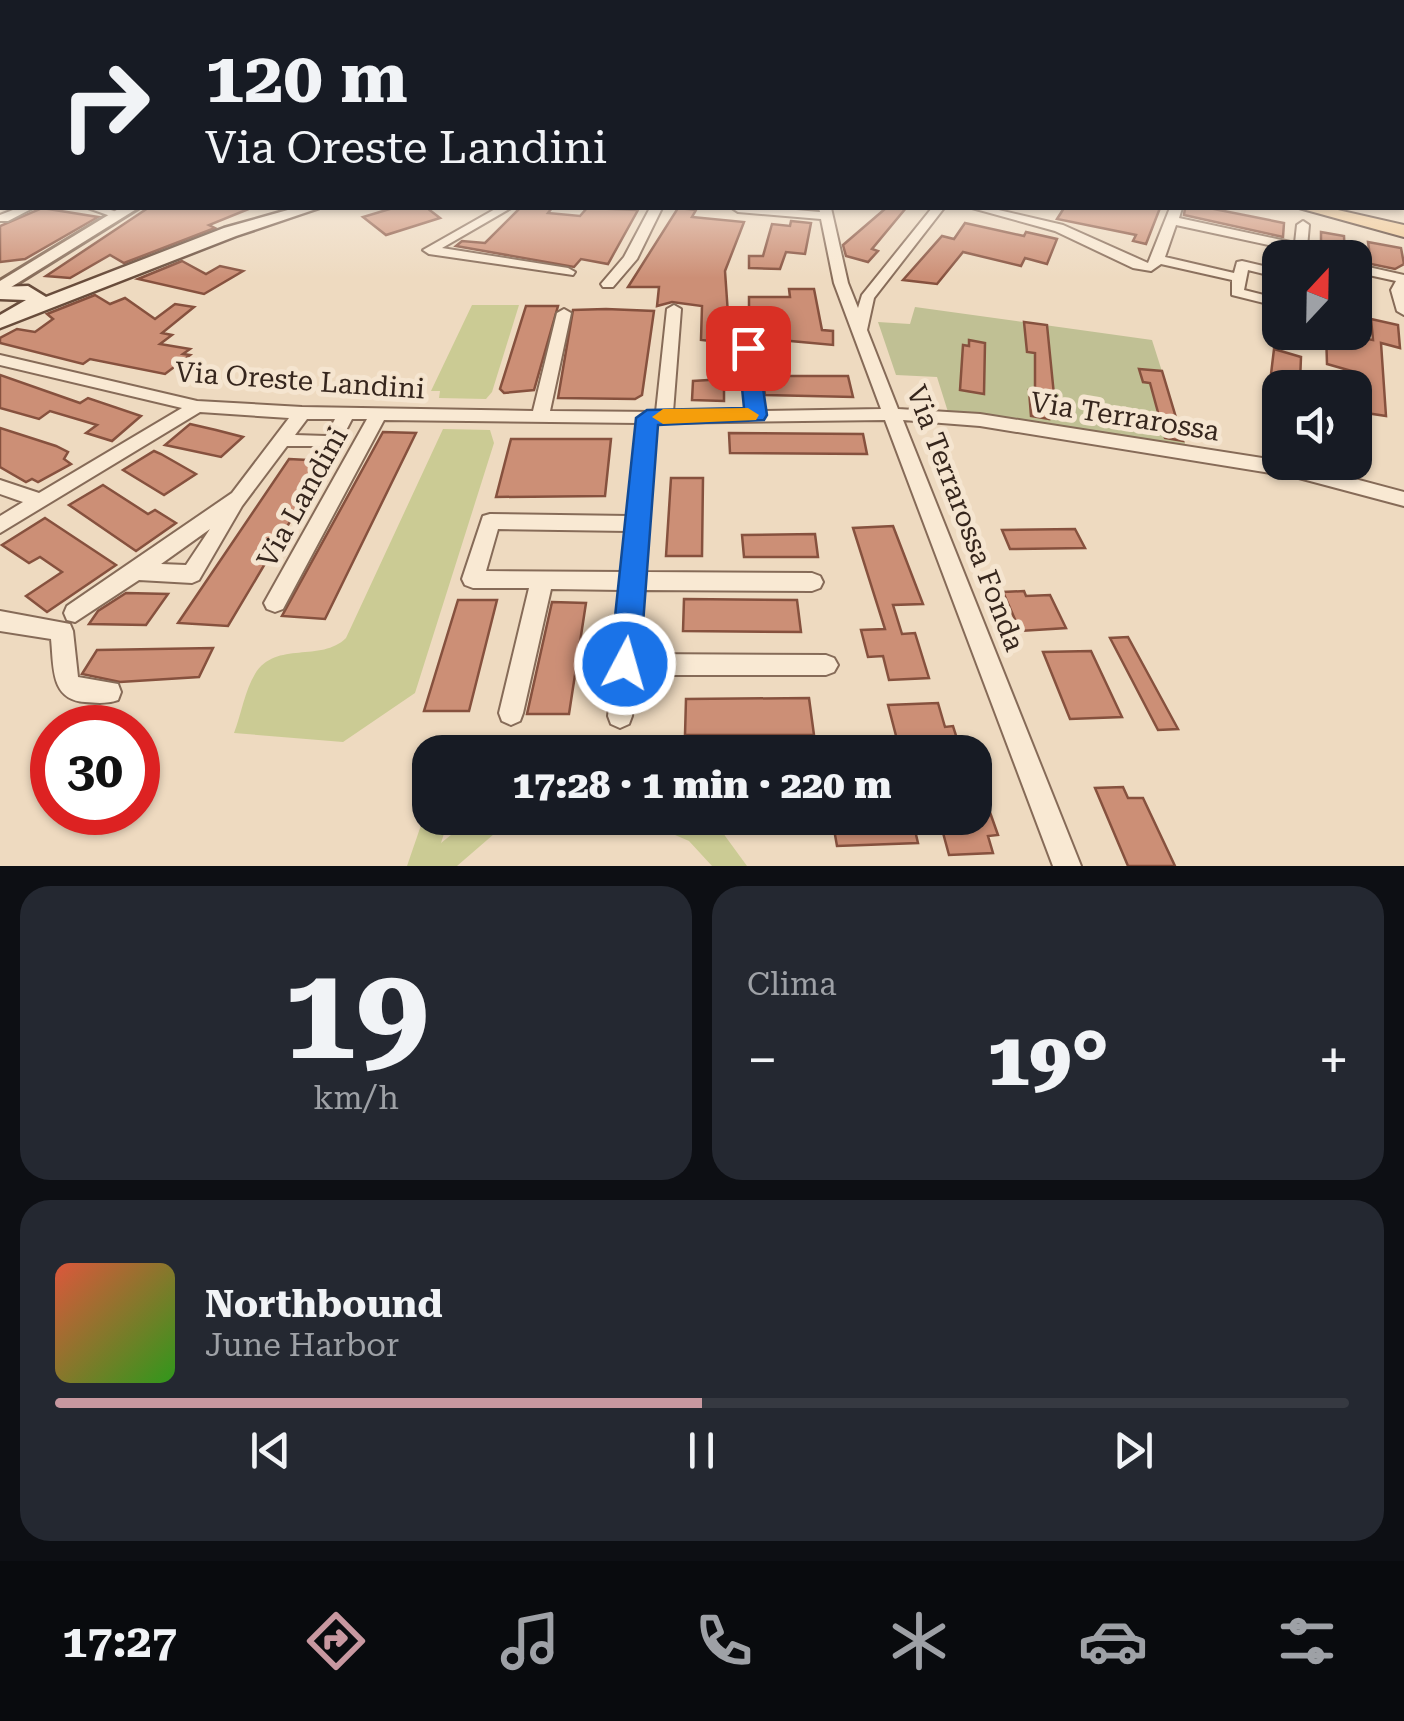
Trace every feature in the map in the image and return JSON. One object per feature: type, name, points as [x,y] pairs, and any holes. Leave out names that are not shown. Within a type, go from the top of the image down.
[{"type":"main road","points":[[8,319],[230,232],[304,210]]},
{"type":"main road","points":[[1305,216],[1404,231]]},
{"type":"main road","points":[[14,292],[102,282]]},
{"type":"main road","points":[[8,319],[36,302],[14,292]]},
{"type":"street","points":[[4,218],[23,210]]},
{"type":"street","points":[[500,210],[429,250],[568,272]]},
{"type":"street","points":[[608,284],[630,259],[655,210]]},
{"type":"street","points":[[782,210],[826,212]]},
{"type":"street","points":[[860,328],[876,285],[936,210]]},
{"type":"street","points":[[986,210],[1064,230],[1138,265],[1151,266],[1158,259],[1174,214],[1262,240]]},
{"type":"street","points":[[14,292],[38,268],[125,211]]},
{"type":"street","name":"Via Terrarossa Fonda","points":[[826,212],[842,283],[1066,866]]},
{"type":"street","points":[[1158,259],[1239,278]]},
{"type":"street","points":[[1262,270],[1242,265],[1237,292],[1262,298]]},
{"type":"street","points":[[1372,272],[1404,280],[1398,290],[1404,311]]},
{"type":"street","points":[[842,283],[862,289],[876,285]]},
{"type":"street","points":[[620,716],[638,524],[674,309]]},
{"type":"street","points":[[540,417],[564,313]]},
{"type":"street","points":[[748,348],[756,415]]},
{"type":"street","name":"Via Oreste Landini","points":[[0,360],[197,406],[302,413],[378,417],[894,414]]},
{"type":"street","points":[[0,525],[197,406]]},
{"type":"street","points":[[136,571],[192,574],[239,498],[302,413]]},
{"type":"street","name":"Via Terrarossa","points":[[894,414],[980,420],[1295,470],[1404,500]]},
{"type":"street","points":[[282,440],[332,442],[346,415]]},
{"type":"street","name":"Via Landini","points":[[275,603],[378,417]]},
{"type":"street","points":[[0,486],[40,500]]},
{"type":"street","points":[[75,614],[239,498]]},
{"type":"street","points":[[638,524],[490,521],[474,579],[812,582]]},
{"type":"street","points":[[511,713],[542,580]]},
{"type":"street","points":[[0,621],[62,631],[67,684],[79,691],[109,692]]},
{"type":"street","points":[[625,664],[826,665]]},
{"type":"green space","points":[[472,305],[519,305],[492,392],[486,399],[439,398],[440,391],[431,391]]},
{"type":"green space","points":[[915,307],[1152,340],[1187,450],[948,412],[937,377],[896,375],[878,322],[910,324]]},
{"type":"green space","points":[[443,429],[490,430],[494,443],[415,693],[343,742],[234,733],[252,680],[264,664],[286,654],[324,649],[346,638]]},
{"type":"green space","points":[[418,835],[444,835],[441,843],[451,835],[493,835],[457,866],[407,866]]},
{"type":"green space","points":[[675,835],[724,835],[747,866],[712,866],[689,841]]},
{"type":"building","points":[[37,210],[98,217],[25,259],[0,262],[0,226]]},
{"type":"building","points":[[145,210],[246,210],[209,225],[215,228],[124,263],[110,255],[70,278],[46,276]]},
{"type":"building","points":[[386,210],[430,210],[440,218],[386,235],[363,217]]},
{"type":"building","points":[[518,210],[550,210],[548,213],[580,216],[585,210],[638,210],[608,264],[581,259],[574,267],[456,246],[462,241],[485,243]]},
{"type":"building","points":[[677,210],[696,210],[692,217],[744,222],[725,271],[730,343],[701,340],[702,306],[672,302],[657,306],[659,287],[628,287]]},
{"type":"building","points":[[884,210],[904,210],[872,249],[878,251],[868,262],[846,256],[843,245]]},
{"type":"building","points":[[1063,210],[1159,210],[1146,244],[1133,241],[1136,235],[1057,219]]},
{"type":"building","points":[[1185,210],[1219,210],[1284,223],[1283,237],[1184,215]]},
{"type":"building","points":[[791,221],[811,223],[805,254],[786,252],[780,269],[749,268],[749,256],[763,256],[772,224],[790,226]]},
{"type":"building","points":[[965,223],[1057,239],[1047,264],[1025,258],[1021,266],[963,252],[937,284],[903,280],[942,236],[954,239]]},
{"type":"building","points":[[1321,232],[1344,236],[1344,240],[1321,240]]},
{"type":"building","points":[[1372,243],[1401,248],[1404,264],[1395,269],[1372,264]]},
{"type":"building","points":[[182,261],[206,274],[220,266],[243,271],[204,294],[138,279]]},
{"type":"building","points":[[789,289],[814,289],[822,330],[833,331],[833,345],[779,340],[786,376],[848,376],[853,397],[765,395],[759,347],[749,340],[749,297],[790,297]]},
{"type":"building","points":[[95,295],[110,304],[125,298],[155,319],[175,304],[194,307],[162,333],[172,335],[160,344],[190,349],[183,354],[190,355],[165,374],[90,359],[83,364],[0,343],[0,338],[17,329],[35,332],[53,319],[47,314]]},
{"type":"building","points":[[526,306],[558,306],[534,390],[504,393],[500,389]]},
{"type":"building","points":[[573,310],[654,311],[642,395],[635,399],[558,398]]},
{"type":"building","points":[[1372,319],[1398,325],[1400,348],[1381,343],[1386,416],[1372,414],[1372,370],[1348,370],[1327,364],[1327,350],[1372,350]]},
{"type":"building","points":[[1024,322],[1047,325],[1054,395],[1046,394],[1049,419],[1031,416],[1029,390],[1035,390],[1035,353],[1027,352]]},
{"type":"building","points":[[969,340],[985,343],[984,394],[960,390],[963,345],[969,346]]},
{"type":"building","points":[[1274,350],[1301,357],[1300,370],[1271,370]]},
{"type":"building","points":[[1139,369],[1162,371],[1183,441],[1165,438],[1150,383],[1143,382]]},
{"type":"building","points":[[0,375],[80,403],[88,398],[141,416],[112,441],[86,433],[97,425],[50,411],[39,419],[0,408]]},
{"type":"building","points":[[724,379],[724,401],[692,400],[693,381]]},
{"type":"building","points":[[190,424],[243,437],[221,457],[165,445]]},
{"type":"building","points":[[0,428],[68,452],[64,459],[71,464],[38,482],[26,482],[0,467]]},
{"type":"building","points":[[383,432],[416,433],[325,619],[282,616]]},
{"type":"building","points":[[729,433],[863,434],[867,454],[730,453]]},
{"type":"building","points":[[511,439],[611,439],[605,496],[496,497]]},
{"type":"building","points":[[154,451],[196,474],[164,495],[123,470]]},
{"type":"building","points":[[289,459],[326,461],[228,626],[178,623]]},
{"type":"building","points":[[671,478],[703,478],[702,556],[666,556]]},
{"type":"building","points":[[103,485],[148,514],[155,510],[176,523],[136,551],[69,505]]},
{"type":"building","points":[[45,518],[116,565],[47,612],[26,596],[62,572],[40,557],[29,563],[2,545]]},
{"type":"building","points":[[893,526],[923,604],[893,605],[902,634],[915,633],[929,678],[889,680],[883,656],[868,657],[861,630],[885,629],[853,528]]},
{"type":"building","points":[[1075,529],[1085,548],[1010,549],[1002,530]]},
{"type":"building","points":[[815,534],[818,557],[744,557],[742,535]]},
{"type":"building","points":[[1024,591],[1026,596],[1050,595],[1066,628],[1020,631],[1003,592]]},
{"type":"building","points":[[126,593],[168,594],[146,625],[89,624],[98,611]]},
{"type":"building","points":[[684,599],[797,600],[801,632],[683,631]]},
{"type":"building","points":[[458,600],[497,600],[469,711],[424,711]]},
{"type":"building","points":[[552,602],[586,603],[569,714],[527,714]]},
{"type":"building","points":[[1128,637],[1178,729],[1158,730],[1110,638]]},
{"type":"building","points":[[213,648],[199,677],[120,682],[82,674],[97,650]]},
{"type":"building","points":[[1091,651],[1122,717],[1070,719],[1043,652]]},
{"type":"building","points":[[809,698],[814,735],[685,735],[686,699]]},
{"type":"building","points":[[938,703],[945,727],[953,726],[956,735],[896,735],[888,705]]},
{"type":"building","points":[[1123,787],[1128,798],[1143,798],[1175,866],[1128,866],[1095,788]]},
{"type":"building","points":[[992,818],[998,835],[988,836],[993,853],[949,855],[944,835],[992,835]]},
{"type":"building","points":[[835,835],[916,835],[918,843],[837,846]]},
{"type":"slow traffic","points":[[663,417],[748,415]]},
{"type":"route","points":[[625,664],[647,418],[756,415],[748,348]]}]
